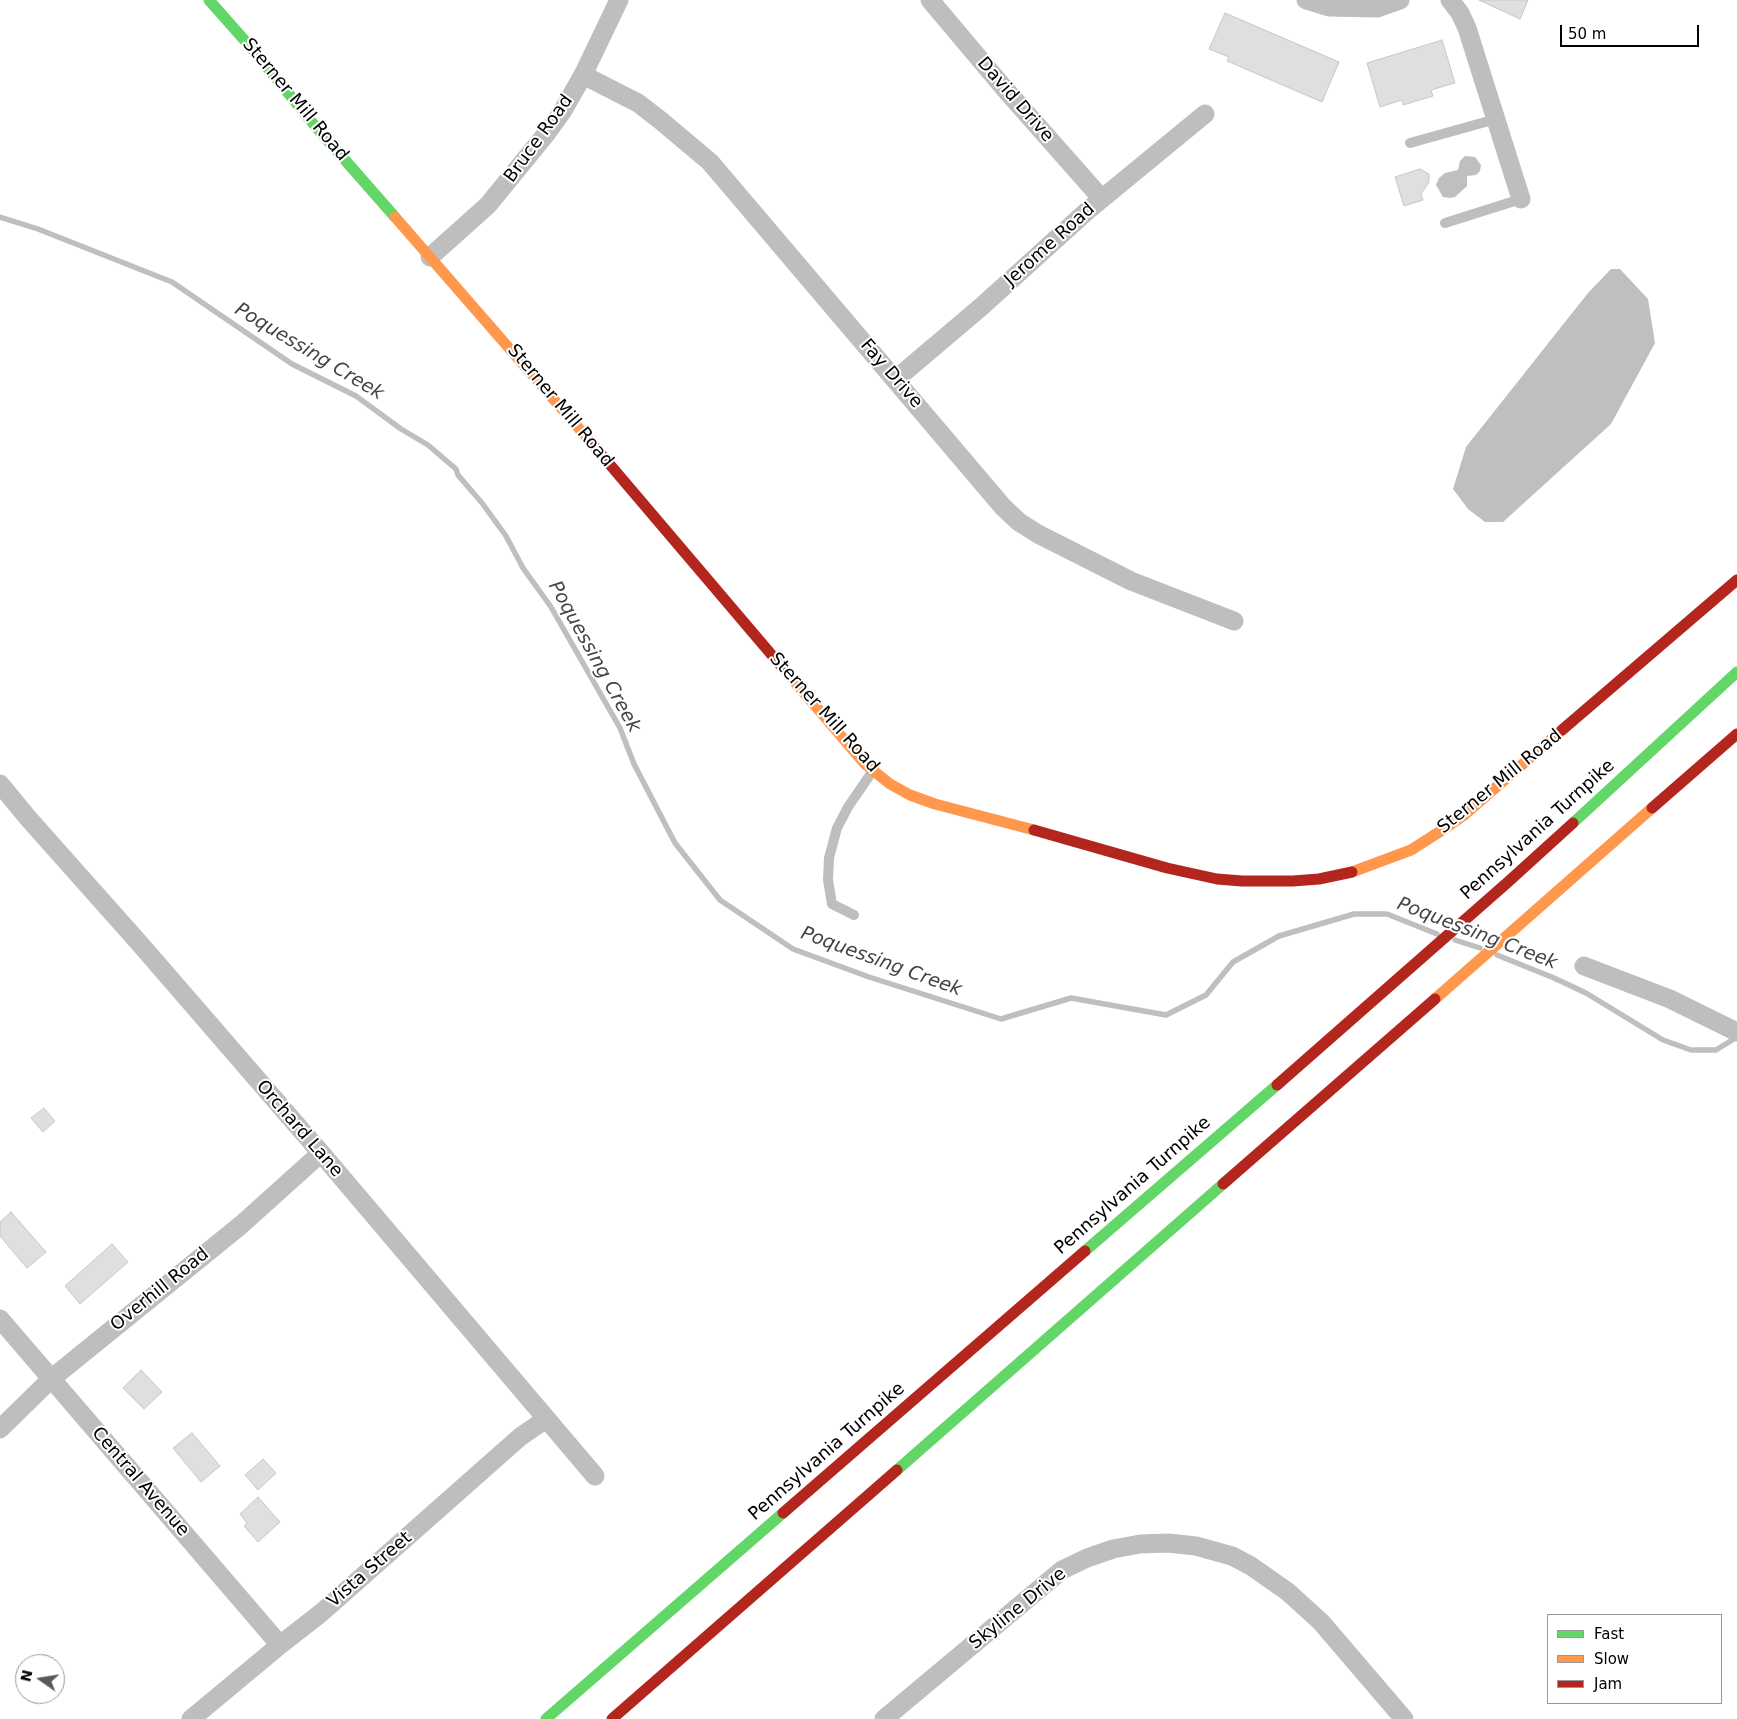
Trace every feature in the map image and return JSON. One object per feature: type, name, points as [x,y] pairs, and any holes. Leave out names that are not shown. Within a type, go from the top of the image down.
[{"type":"main road","name":"Sterner Mill Road","points":[[209,0],[316,127],[500,336],[865,764],[890,784],[935,804],[1192,874],[1217,879],[1268,882],[1319,879],[1352,872],[1411,850],[1447,828],[1737,580]]},
{"type":"main road","name":"Pennsylvania Turnpike","points":[[546,1719],[1508,882],[1737,672]]},
{"type":"main road","points":[[612,1719],[1737,734]]},
{"type":"street","name":"Bruce Road","points":[[430,257],[500,192],[562,112],[583,75],[619,0]]},
{"type":"street","name":"David Drive","points":[[930,0],[1004,88],[1102,199]]},
{"type":"street","points":[[1306,0],[1330,7],[1377,8],[1400,0]]},
{"type":"street","points":[[1450,0],[1460,13],[1467,28],[1521,199]]},
{"type":"street","name":"Fay Drive","points":[[583,75],[638,104],[710,162],[1003,507],[1019,522],[1038,534],[1131,581],[1234,621]]},
{"type":"street","name":"Jerome Road","points":[[896,379],[981,307],[1102,199],[1205,114]]},
{"type":"street","name":"Orchard Lane","points":[[0,784],[321,1153],[595,1476]]},
{"type":"street","points":[[1584,966],[1670,999],[1731,1029]]},
{"type":"street","name":"Overhill Road","points":[[0,1429],[51,1378],[241,1225],[321,1153]]},
{"type":"street","name":"Central Avenue","points":[[0,1319],[280,1645]]},
{"type":"street","name":"Vista Street","points":[[192,1719],[280,1645],[321,1614],[520,1437],[546,1419]]},
{"type":"street","name":"Skyline Drive","points":[[884,1719],[1062,1570],[1087,1558],[1113,1549],[1140,1544],[1168,1543],[1196,1546],[1232,1556],[1251,1566],[1288,1592],[1321,1622],[1404,1719]]},
{"type":"lane","points":[[1410,143],[1496,119]]},
{"type":"lane","points":[[1445,223],[1521,199]]},
{"type":"lane","points":[[854,915],[832,904],[828,880],[830,858],[837,828],[848,807],[873,771]]},
{"type":"shaded area","points":[[1465,156],[1475,157],[1481,165],[1480,171],[1476,175],[1467,176],[1467,186],[1455,197],[1443,197],[1436,185],[1439,178],[1445,173],[1458,170],[1460,161]]},
{"type":"shaded area","points":[[1611,269],[1620,269],[1648,299],[1655,343],[1611,424],[1503,522],[1485,522],[1468,509],[1453,489],[1466,447],[1588,293]]},
{"type":"building","points":[[1479,0],[1528,0],[1520,19]]},
{"type":"building","points":[[1225,13],[1339,62],[1322,102],[1227,61],[1229,57],[1209,49]]},
{"type":"building","points":[[1442,40],[1455,83],[1431,90],[1433,96],[1403,105],[1402,100],[1380,107],[1367,63]]},
{"type":"building","points":[[1420,169],[1429,174],[1429,182],[1421,194],[1423,200],[1404,206],[1395,177]]},
{"type":"building","points":[[44,1108],[55,1121],[43,1132],[31,1118]]},
{"type":"building","points":[[11,1212],[46,1252],[27,1268],[0,1236],[0,1222]]},
{"type":"building","points":[[112,1244],[128,1262],[80,1304],[65,1286]]},
{"type":"building","points":[[141,1370],[162,1392],[144,1409],[123,1388]]},
{"type":"building","points":[[192,1433],[220,1466],[201,1482],[173,1448]]},
{"type":"building","points":[[263,1459],[276,1473],[258,1490],[245,1475]]},
{"type":"building","points":[[258,1497],[280,1522],[258,1542],[244,1526],[247,1523],[240,1514]]},
{"type":"waterway","name":"Poquessing Creek","points":[[0,217],[38,229],[172,282],[292,364],[356,396],[401,429],[428,445],[456,469],[458,475],[482,503],[506,536],[523,568],[551,607],[620,728],[634,764],[675,843],[720,900],[793,949],[869,977],[1001,1019],[1071,998],[1166,1015],[1206,995],[1233,962],[1279,936],[1354,914],[1387,914],[1437,934]]},
{"type":"waterway","name":"Poquessing Creek","points":[[1455,940],[1480,948]]},
{"type":"waterway","name":"Poquessing Creek","points":[[1497,955],[1586,993],[1663,1040],[1691,1050],[1716,1050],[1737,1037]]},
{"type":"traffic: fast","points":[[209,0],[395,217]]},
{"type":"traffic: fast","points":[[1573,823],[1737,672]]},
{"type":"traffic: fast","points":[[1085,1251],[1277,1085]]},
{"type":"traffic: fast","points":[[897,1470],[1223,1184]]},
{"type":"traffic: fast","points":[[546,1719],[783,1513]]},
{"type":"traffic: slow","points":[[395,217],[589,440]]},
{"type":"traffic: slow","points":[[782,667],[865,764],[890,784],[910,795],[935,804],[1034,830]]},
{"type":"traffic: slow","points":[[1352,872],[1411,850],[1447,827],[1464,815],[1562,730]]},
{"type":"traffic: slow","points":[[1435,999],[1652,808]]},
{"type":"traffic: jam","points":[[589,440],[782,667]]},
{"type":"traffic: jam","points":[[1562,730],[1737,580]]},
{"type":"traffic: jam","points":[[1652,808],[1737,734]]},
{"type":"traffic: jam","points":[[1277,1085],[1573,823]]},
{"type":"traffic: jam","points":[[1034,830],[1167,868],[1217,879],[1293,881],[1319,879],[1352,872]]},
{"type":"traffic: jam","points":[[1223,1184],[1435,999]]},
{"type":"traffic: jam","points":[[783,1513],[1085,1251]]},
{"type":"traffic: jam","points":[[612,1719],[897,1470]]}]
